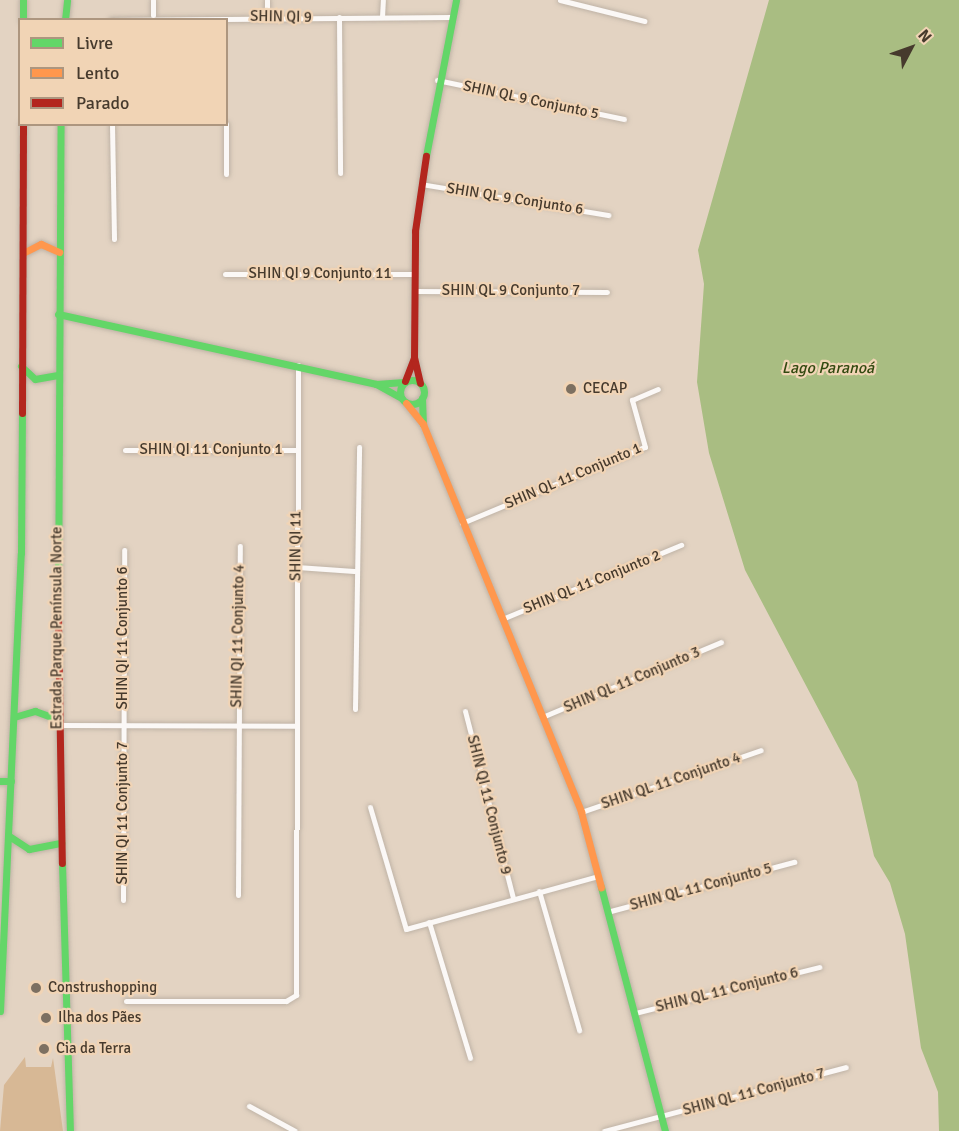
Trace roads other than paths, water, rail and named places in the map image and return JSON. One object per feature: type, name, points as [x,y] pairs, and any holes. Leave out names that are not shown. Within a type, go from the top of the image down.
[{"type":"main road","points":[[23,0],[23,18]]},
{"type":"main road","points":[[65,18],[67,0]]},
{"type":"main road","points":[[423,424],[420,383],[414,357],[414,274],[421,184],[437,80],[456,0]]},
{"type":"main road","points":[[0,1011],[14,717],[23,253],[23,126]]},
{"type":"main road","name":"Estrada Parque Península Norte","points":[[61,126],[57,722],[70,1131]]},
{"type":"main road","points":[[23,253],[41,244],[59,252]]},
{"type":"main road","points":[[58,314],[376,384],[420,383]]},
{"type":"main road","points":[[403,400],[404,382],[414,357]]},
{"type":"main road","points":[[21,366],[36,379],[58,375]]},
{"type":"main road","points":[[376,384],[403,400],[423,424],[581,812],[665,1131]]},
{"type":"main road","points":[[403,400],[422,398]]},
{"type":"main road","points":[[14,717],[35,711],[57,722]]},
{"type":"main road","points":[[0,781],[11,781]]},
{"type":"main road","points":[[9,836],[29,849],[61,843]]},
{"type":"street","points":[[153,0],[153,15]]},
{"type":"street","points":[[267,0],[267,17]]},
{"type":"street","points":[[382,0],[382,17]]},
{"type":"street","points":[[560,0],[644,21]]},
{"type":"street","name":"SHIN QI 9","points":[[122,18],[153,15],[226,18],[452,17]]},
{"type":"street","points":[[339,17],[340,173]]},
{"type":"street","name":"SHIN QL 9 Conjunto 5","points":[[437,80],[624,119]]},
{"type":"street","points":[[112,126],[114,239]]},
{"type":"street","points":[[226,126],[226,174]]},
{"type":"street","name":"SHIN QL 9 Conjunto 6","points":[[421,184],[608,214]]},
{"type":"street","name":"SHIN QI 9 Conjunto 11","points":[[225,274],[414,274]]},
{"type":"street","name":"SHIN QL 9 Conjunto 7","points":[[414,291],[607,292]]},
{"type":"street","name":"SHIN QI 11","points":[[126,1001],[293,998],[297,726],[298,366]]},
{"type":"street","name":"SHIN QL 11 Conjunto 1","points":[[462,523],[640,450],[646,438],[632,400],[658,389]]},
{"type":"street","points":[[355,709],[355,571],[359,447]]},
{"type":"street","name":"SHIN QI 11 Conjunto 1","points":[[125,450],[297,450]]},
{"type":"street","name":"SHIN QL 11 Conjunto 2","points":[[502,619],[681,545]]},
{"type":"street","name":"SHIN QI 11 Conjunto 4","points":[[238,895],[237,725],[240,546]]},
{"type":"street","name":"SHIN QI 11 Conjunto 6","points":[[123,726],[124,550]]},
{"type":"street","points":[[296,567],[355,571]]},
{"type":"street","name":"SHIN QL 11 Conjunto 3","points":[[542,717],[721,642]]},
{"type":"street","name":"SHIN QI 11 Conjunto 9","points":[[465,711],[513,898]]},
{"type":"street","points":[[57,722],[123,726],[297,726]]},
{"type":"street","name":"SHIN QI 11 Conjunto 7","points":[[123,726],[123,900]]},
{"type":"street","name":"SHIN QL 11 Conjunto 4","points":[[581,812],[761,750]]},
{"type":"street","points":[[370,807],[406,929],[598,876]]},
{"type":"street","name":"SHIN QL 11 Conjunto 5","points":[[607,912],[794,862]]},
{"type":"street","points":[[539,891],[579,1030]]},
{"type":"street","points":[[429,922],[470,1058]]},
{"type":"street","name":"SHIN QL 11 Conjunto 6","points":[[635,1013],[819,967]]},
{"type":"street","name":"SHIN QL 11 Conjunto 7","points":[[604,1131],[846,1067]]},
{"type":"street","points":[[249,1106],[295,1131]]},
{"type":"water","name":"Lago Paranoá","points":[[769,0],[959,0],[959,1131],[939,1131],[938,1092],[921,1048],[905,934],[890,883],[874,856],[857,782],[745,570],[709,453],[697,382],[704,284],[698,250]]},
{"type":"place","name":"CECAP","points":[[571,389]]},
{"type":"place","name":"Construshopping","points":[[36,988]]},
{"type":"place","name":"Ilha dos Pães","points":[[46,1018]]},
{"type":"place","name":"Cia da Terra","points":[[44,1049]]}]
